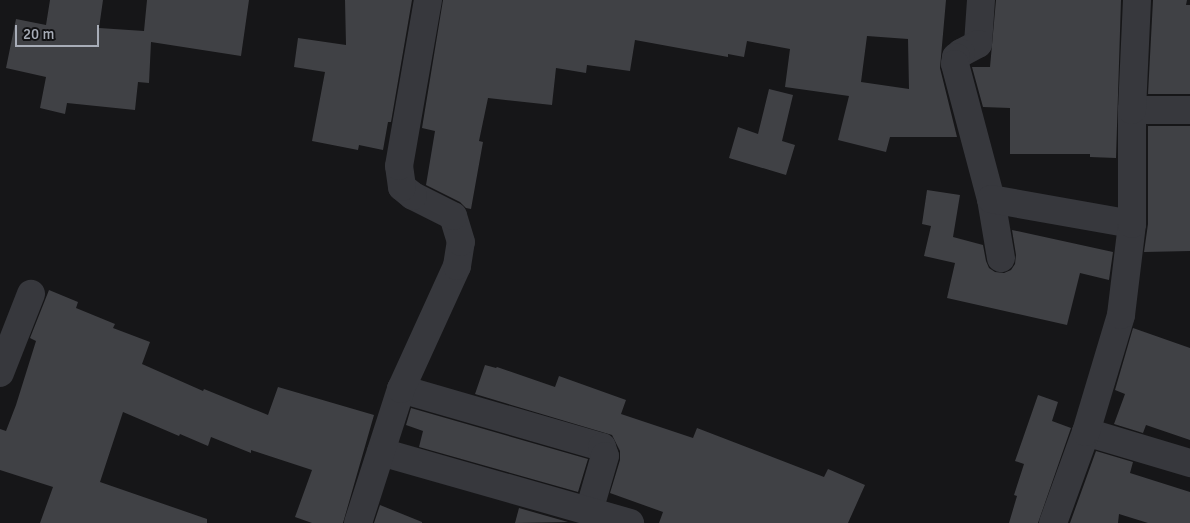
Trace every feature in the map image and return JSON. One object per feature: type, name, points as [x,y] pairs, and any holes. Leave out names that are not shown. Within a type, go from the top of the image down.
[{"type":"street","points":[[358,523],[401,389],[457,266],[461,242],[453,216],[413,196],[402,187],[399,166],[428,0]]},
{"type":"street","points":[[980,0],[978,44],[956,57],[955,64],[991,199],[1001,258]]},
{"type":"street","points":[[1053,523],[1086,432],[1121,315],[1132,224],[1132,110],[1137,0]]},
{"type":"street","points":[[1132,110],[1190,110]]},
{"type":"street","points":[[991,199],[1132,224]]},
{"type":"street","points":[[0,373],[31,294]]},
{"type":"street","points":[[401,389],[602,447],[605,456],[589,511]]},
{"type":"street","points":[[1086,432],[1190,463]]},
{"type":"street","points":[[381,452],[630,523]]},
{"type":"building","points":[[50,0],[103,0],[99,28],[144,31],[147,0],[249,0],[241,56],[151,42],[149,83],[138,82],[135,110],[67,103],[65,114],[40,108],[46,77],[6,68],[16,19],[46,25]]},
{"type":"building","points":[[345,0],[412,0],[391,122],[388,122],[383,150],[359,145],[358,150],[312,141],[325,72],[294,67],[298,38],[346,45]]},
{"type":"building","points":[[443,0],[946,0],[940,68],[957,137],[890,137],[886,152],[838,140],[849,96],[785,87],[790,49],[747,41],[744,57],[728,54],[728,57],[635,40],[630,71],[587,65],[586,73],[556,68],[552,105],[488,98],[479,141],[483,142],[471,209],[426,185],[435,131],[422,128]],"holes":[[[867,36],[908,39],[909,89],[861,82]]]},
{"type":"building","points":[[996,0],[1121,0],[1116,158],[1090,157],[1090,154],[1010,154],[1010,108],[983,107],[972,67],[990,67]]},
{"type":"building","points":[[1153,0],[1187,0],[1186,5],[1190,5],[1190,94],[1148,94]]},
{"type":"building","points":[[769,89],[793,95],[782,141],[795,145],[786,175],[729,158],[738,127],[758,134]]},
{"type":"building","points":[[1148,126],[1190,126],[1190,251],[1144,252],[1148,224]]},
{"type":"building","points":[[927,190],[960,195],[953,237],[983,245],[989,268],[995,272],[1004,273],[1011,270],[1015,264],[1016,255],[1012,230],[1113,252],[1109,280],[1080,273],[1067,325],[947,298],[955,263],[924,256],[931,226],[922,224]]},
{"type":"building","points":[[49,290],[78,302],[76,308],[115,324],[113,328],[150,342],[142,364],[203,391],[204,389],[268,415],[278,387],[374,415],[343,523],[312,523],[295,517],[312,470],[251,450],[251,453],[211,437],[208,446],[123,412],[100,482],[207,519],[207,523],[40,523],[53,487],[0,470],[0,429],[6,431],[16,405],[36,341],[30,338]]},
{"type":"building","points":[[1133,328],[1190,348],[1190,440],[1146,425],[1143,433],[1114,424],[1125,394],[1115,390]]},
{"type":"building","points":[[485,365],[497,367],[555,387],[559,376],[626,400],[621,414],[693,438],[697,428],[824,477],[828,469],[865,485],[848,523],[659,523],[663,512],[610,493],[620,460],[620,451],[612,435],[475,394]]},
{"type":"building","points":[[1038,395],[1058,402],[1052,421],[1071,428],[1038,523],[1009,523],[1017,496],[1014,495],[1024,464],[1015,461]]},
{"type":"building","points":[[411,408],[588,459],[578,492],[419,447],[423,431],[406,425]]},
{"type":"building","points":[[1096,451],[1133,462],[1130,473],[1190,492],[1190,523],[1148,523],[1119,514],[1118,523],[1070,523]]},
{"type":"building","points":[[380,505],[422,522],[422,523],[374,523]]},
{"type":"building","points":[[519,508],[568,522],[515,523]]}]
